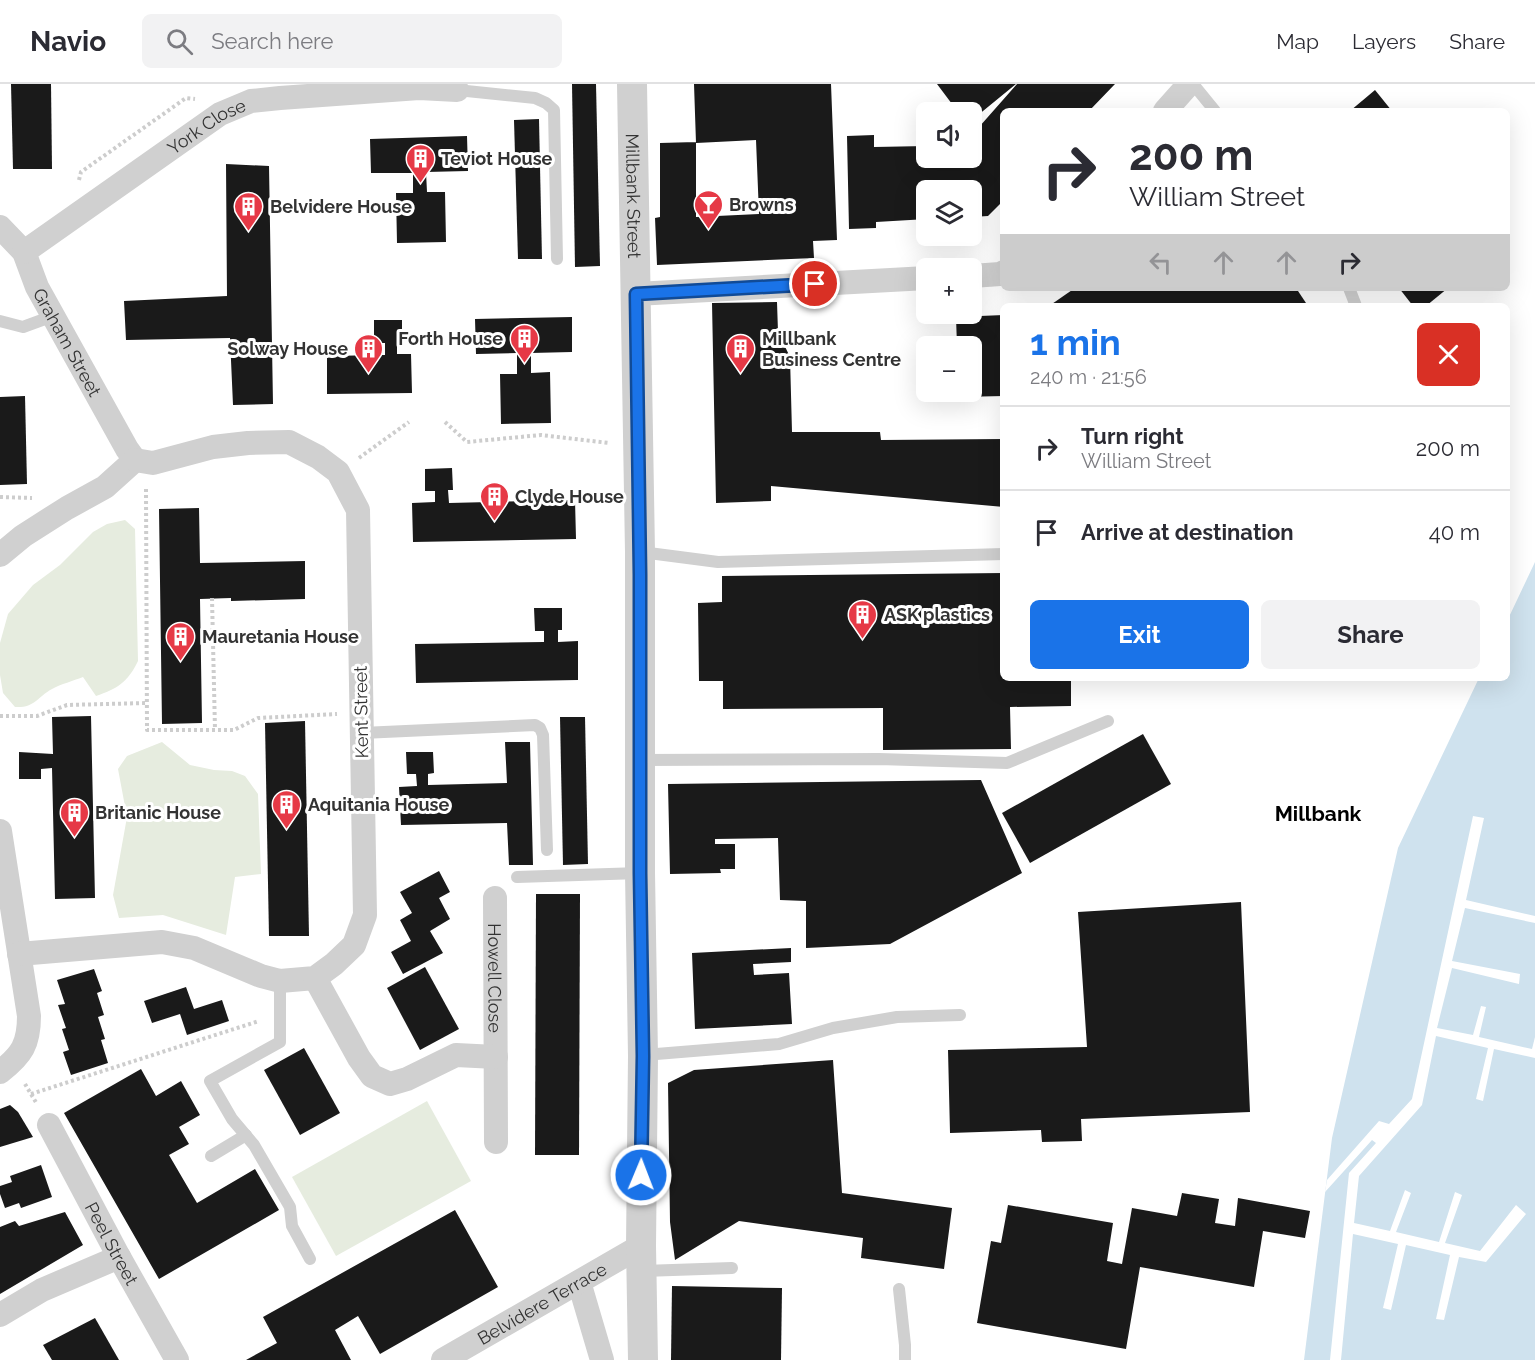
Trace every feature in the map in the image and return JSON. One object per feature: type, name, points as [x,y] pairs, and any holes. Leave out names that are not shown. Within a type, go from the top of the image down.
[{"type":"street","name":"Millbank Street","points":[[632,84],[640,552],[643,1360]]},
{"type":"street","points":[[1168,108],[1191,84]]},
{"type":"street","name":"York Close","points":[[24,252],[220,114],[251,101],[420,86],[457,90]]},
{"type":"street","name":"Graham Street","points":[[0,227],[24,252],[37,287],[127,449],[141,461]]},
{"type":"street","points":[[982,275],[1000,272]]},
{"type":"street","points":[[636,294],[916,279]]},
{"type":"street","name":"Kent Street","points":[[141,461],[153,463],[213,447],[289,442],[318,456],[338,472],[358,510],[365,915],[354,945],[315,978]]},
{"type":"street","points":[[0,555],[23,537],[67,508],[105,487],[141,461]]},
{"type":"street","points":[[0,831],[29,1016],[29,1035],[22,1051],[6,1068]]},
{"type":"street","name":"Howell Close","points":[[495,898],[496,1142]]},
{"type":"street","points":[[19,954],[162,942],[194,948],[261,976],[280,981],[315,978]]},
{"type":"street","name":"Howell Close","points":[[315,978],[359,1058],[372,1076],[390,1083],[406,1078],[456,1054],[496,1057]]},
{"type":"street","name":"Peel Street","points":[[49,1125],[177,1360]]},
{"type":"street","points":[[0,1315],[42,1290],[119,1257]]},
{"type":"street","name":"Belvidere Terrace","points":[[443,1360],[579,1282],[641,1259]]},
{"type":"street","points":[[579,1282],[602,1360]]},
{"type":"lane","points":[[1191,84],[1212,108]]},
{"type":"lane","points":[[457,90],[535,98],[546,102],[554,110],[557,259]]},
{"type":"lane","points":[[0,321],[23,327],[53,316]]},
{"type":"lane","points":[[640,552],[718,562],[1000,554]]},
{"type":"lane","points":[[640,760],[879,759],[1007,763],[1108,721]]},
{"type":"lane","points":[[362,733],[535,725],[540,728],[543,735],[547,850]]},
{"type":"lane","points":[[517,876],[640,873]]},
{"type":"lane","points":[[280,981],[280,1042],[210,1081],[232,1119],[254,1145],[290,1207],[292,1226],[310,1259]]},
{"type":"lane","points":[[643,1056],[779,1044],[833,1028],[897,1017],[960,1015]]},
{"type":"lane","points":[[211,1156],[246,1135]]},
{"type":"lane","points":[[641,1259],[732,1268]]},
{"type":"lane","points":[[898,1289],[905,1345],[904,1360]]},
{"type":"path","points":[[79,182],[81,172],[186,98],[198,100]]},
{"type":"path","points":[[338,472],[409,422]]},
{"type":"path","points":[[444,422],[467,442],[541,435],[638,447]]},
{"type":"path","points":[[141,461],[147,730],[234,730],[258,718],[310,716]]},
{"type":"path","points":[[212,598],[215,730]]},
{"type":"path","points":[[0,716],[37,716],[67,705],[147,703]]},
{"type":"path","points":[[32,1094],[259,1021],[279,1012]]},
{"type":"path","points":[[6,1068],[32,1094],[49,1125]]},
{"type":"shaded area","points":[[125,520],[135,529],[138,661],[134,668],[121,684],[96,696],[83,677],[52,689],[27,706],[15,707],[3,693],[0,675],[0,643],[8,614],[33,585],[60,565],[93,532],[107,524]]},
{"type":"shaded area","points":[[162,742],[190,765],[232,771],[245,776],[258,794],[261,874],[235,877],[226,935],[163,915],[119,918],[113,895],[127,817],[118,769],[127,756]]},
{"type":"shaded area","points":[[427,1101],[471,1181],[336,1256],[292,1177]]},
{"type":"water","points":[[1535,562],[1535,1360],[1304,1360],[1332,1138],[1398,848],[1478,681],[1510,681],[1510,615]]},
{"type":"pier","points":[[1473,816],[1484,818],[1466,900],[1535,916],[1535,923],[1465,908],[1452,961],[1520,974],[1519,984],[1452,968],[1437,1028],[1473,1035],[1481,1006],[1486,1007],[1479,1037],[1532,1049],[1535,1037],[1535,1058],[1494,1049],[1483,1101],[1476,1099],[1488,1048],[1436,1036],[1422,1105],[1359,1176],[1354,1223],[1390,1231],[1405,1190],[1411,1193],[1396,1232],[1439,1242],[1455,1192],[1462,1195],[1445,1243],[1480,1251],[1516,1205],[1526,1214],[1486,1262],[1459,1257],[1444,1320],[1436,1319],[1450,1255],[1406,1245],[1391,1310],[1383,1308],[1398,1244],[1353,1234],[1341,1360],[1330,1360],[1349,1173],[1376,1143],[1372,1140],[1325,1192],[1327,1180],[1379,1121],[1389,1124],[1412,1099]]},
{"type":"building","points":[[11,84],[51,84],[52,169],[13,169]]},
{"type":"building","points":[[572,84],[596,84],[600,266],[575,267]]},
{"type":"building","points":[[694,84],[831,84],[837,240],[813,241],[814,258],[657,265],[655,218],[660,217],[660,143],[696,142]],"holes":[[[756,140],[759,214],[696,217],[696,143]]]},
{"type":"building","points":[[937,84],[1016,84],[982,112],[982,102],[950,102]]},
{"type":"building","points":[[1017,84],[1115,84],[1092,108],[1000,108],[1000,204],[988,216],[982,216],[982,180],[916,180],[916,220],[876,222],[876,228],[849,229],[847,136],[874,135],[874,147],[916,146],[916,168],[982,168],[982,124]]},
{"type":"building","points":[[1375,90],[1390,108],[1354,108]]},
{"type":"building","points":[[539,119],[542,259],[518,259],[514,120]]},
{"type":"building","name":"Teviot House","points":[[467,136],[468,171],[426,172],[427,192],[445,192],[446,242],[397,243],[396,193],[413,193],[413,173],[371,173],[370,139]]},
{"type":"building","name":"Belvidere House","points":[[226,164],[269,166],[273,404],[233,405],[230,338],[126,340],[124,301],[227,296]]},
{"type":"building","points":[[1071,291],[1298,291],[1306,303],[1053,303]]},
{"type":"building","points":[[1401,291],[1444,291],[1430,303],[1411,303]]},
{"type":"building","points":[[777,302],[778,332],[790,357],[792,432],[880,432],[881,440],[1000,439],[1000,507],[771,486],[771,501],[716,503],[712,303]]},
{"type":"building","points":[[1000,315],[1000,396],[982,396],[982,336],[957,336],[956,324],[982,324],[982,316]]},
{"type":"building","name":"Forth House","points":[[572,317],[572,352],[531,353],[531,373],[550,372],[551,423],[501,424],[500,374],[517,374],[517,353],[476,354],[475,319]]},
{"type":"building","name":"Solway House","points":[[374,320],[402,320],[402,342],[397,342],[397,354],[411,354],[412,393],[327,394],[327,356],[385,355],[385,343],[374,343]]},
{"type":"building","points":[[25,396],[27,484],[0,485],[0,397]]},
{"type":"building","name":"Clyde House","points":[[452,468],[453,490],[448,490],[449,503],[575,500],[576,539],[413,542],[412,503],[435,502],[435,491],[425,491],[425,469]]},
{"type":"building","name":"Mauretania House","points":[[199,508],[200,563],[305,561],[305,599],[231,601],[231,598],[200,599],[202,723],[162,724],[159,509]]},
{"type":"building","name":"ASK plastics","points":[[1000,573],[1000,681],[1071,681],[1071,706],[1010,707],[1011,749],[883,750],[883,708],[723,709],[723,681],[699,681],[698,603],[722,602],[722,576]]},
{"type":"building","points":[[534,608],[562,608],[562,630],[558,630],[558,642],[578,641],[578,680],[416,683],[415,644],[544,642],[544,631],[535,631]]},
{"type":"building","name":"Britanic House","points":[[91,716],[95,898],[55,899],[52,768],[41,769],[41,779],[19,779],[19,752],[53,754],[52,717]]},
{"type":"building","points":[[560,717],[585,717],[588,864],[563,865]]},
{"type":"building","name":"Aquitania House","points":[[305,721],[309,936],[269,936],[265,723]]},
{"type":"building","points":[[1143,734],[1171,784],[1030,863],[1002,813]]},
{"type":"building","points":[[505,742],[530,742],[533,865],[509,865],[507,823],[401,825],[399,787],[417,786],[416,774],[407,774],[406,752],[433,752],[434,773],[428,774],[428,785],[507,783]]},
{"type":"building","points":[[981,780],[1022,873],[890,944],[806,948],[806,901],[780,900],[778,838],[715,839],[715,844],[735,844],[735,869],[720,869],[721,873],[670,874],[668,784]]},
{"type":"building","points":[[439,871],[450,892],[439,898],[450,919],[430,931],[443,953],[403,974],[391,952],[411,941],[400,920],[412,913],[400,892]]},
{"type":"building","points":[[536,894],[580,894],[579,1155],[535,1155]]},
{"type":"building","points":[[1241,902],[1250,1112],[1081,1119],[1082,1141],[1042,1142],[1041,1130],[950,1133],[948,1050],[1087,1047],[1078,912]]},
{"type":"building","points":[[791,948],[791,962],[753,964],[754,975],[789,973],[792,1024],[695,1029],[692,953]]},
{"type":"building","points":[[425,967],[459,1029],[420,1050],[387,988]]},
{"type":"building","points":[[94,969],[102,991],[97,993],[104,1015],[98,1017],[105,1039],[101,1040],[108,1063],[71,1075],[63,1052],[69,1050],[62,1029],[66,1028],[58,1005],[65,1004],[57,980]]},
{"type":"building","points":[[186,987],[194,1009],[222,1000],[229,1021],[187,1035],[180,1014],[152,1023],[144,1001]]},
{"type":"building","points":[[304,1048],[340,1113],[300,1135],[264,1070]]},
{"type":"building","points":[[833,1060],[842,1193],[952,1208],[944,1269],[861,1258],[863,1238],[739,1221],[675,1260],[670,1222],[668,1083],[694,1070]]},
{"type":"building","points":[[141,1069],[156,1096],[181,1081],[200,1115],[179,1127],[189,1144],[169,1155],[197,1203],[255,1169],[279,1210],[159,1279],[64,1113]]},
{"type":"building","points":[[10,1105],[18,1112],[33,1137],[0,1147],[0,1109]]},
{"type":"building","points":[[41,1165],[52,1197],[21,1208],[19,1203],[5,1208],[0,1186],[12,1182],[10,1176]]},
{"type":"building","points":[[1182,1193],[1219,1199],[1215,1223],[1235,1226],[1238,1198],[1310,1211],[1305,1238],[1263,1231],[1254,1287],[1140,1267],[1126,1349],[977,1323],[991,1241],[1001,1243],[1008,1205],[1113,1223],[1107,1261],[1122,1264],[1132,1208],[1177,1216]]},
{"type":"building","points":[[455,1210],[498,1287],[380,1354],[358,1316],[335,1330],[351,1360],[246,1360],[277,1343],[263,1317]]},
{"type":"building","points":[[65,1212],[83,1245],[0,1294],[0,1227],[15,1221],[19,1226]]},
{"type":"building","points":[[672,1286],[782,1288],[781,1360],[671,1360]]},
{"type":"building","points":[[95,1318],[119,1360],[52,1360],[43,1345]]},
{"type":"place","name":"Teviot House","points":[[420,184]]},
{"type":"place","name":"Browns","points":[[708,230]]},
{"type":"place","name":"Belvidere House","points":[[249,232]]},
{"type":"place","name":"Forth House","points":[[524,364]]},
{"type":"place","name":"Solway House","points":[[369,374]]},
{"type":"place","name":"Millbank Business Centre","points":[[741,374]]},
{"type":"place","name":"Clyde House","points":[[494,522]]},
{"type":"place","name":"ASK plastics","points":[[863,640]]},
{"type":"place","name":"Mauretania House","points":[[181,662]]},
{"type":"place","name":"Aquitania House","points":[[287,830]]},
{"type":"place","name":"Britanic House","points":[[74,838]]},
{"type":"district","name":"Millbank","points":[[1318,813]]},
{"type":"route","points":[[641,1175],[643,1056],[636,294],[815,284]]}]
